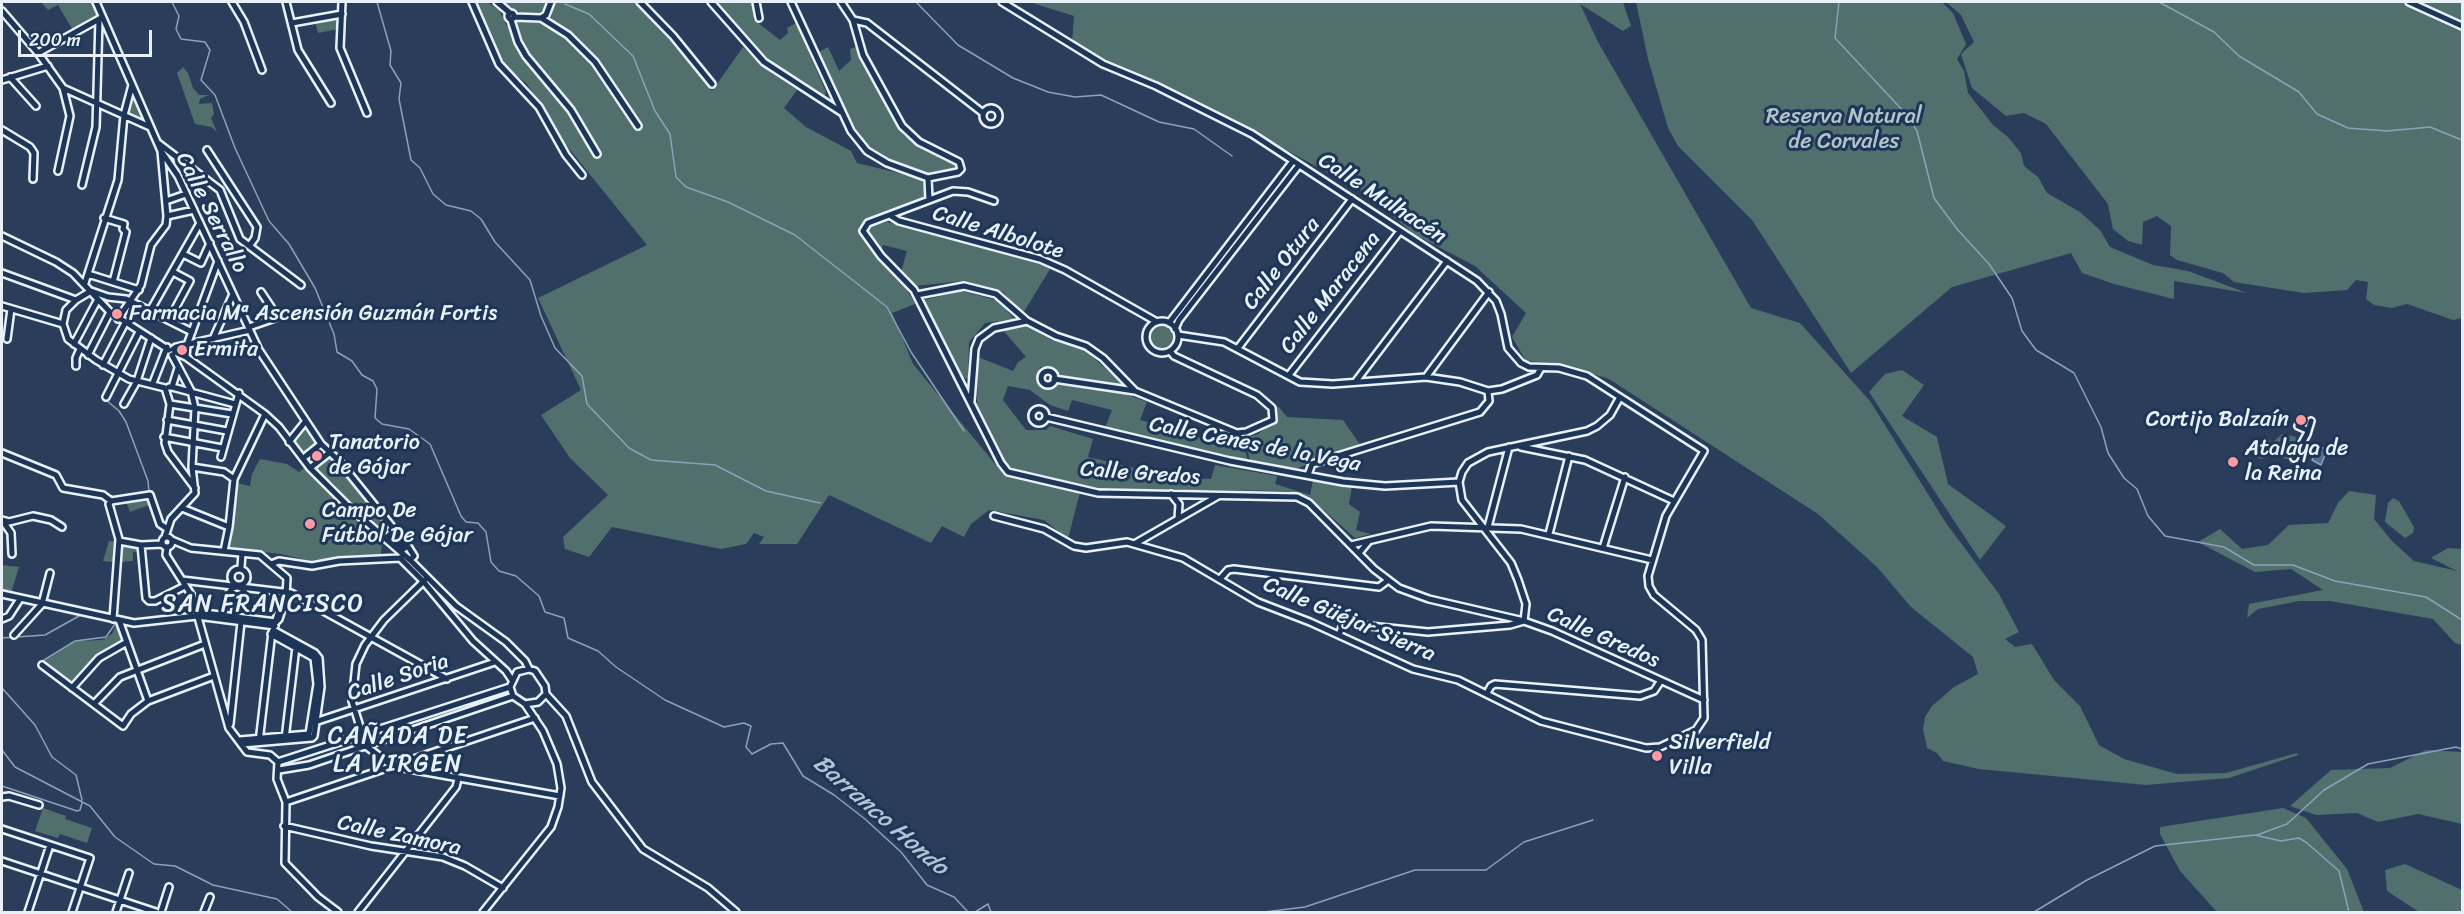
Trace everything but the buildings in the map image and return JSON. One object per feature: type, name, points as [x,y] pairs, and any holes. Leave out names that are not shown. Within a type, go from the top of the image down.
[{"type":"street","points":[[96,2],[101,18],[159,143],[206,182],[220,190],[240,238],[301,285]]},
{"type":"street","points":[[232,2],[244,22],[262,70]]},
{"type":"street","points":[[286,2],[298,50],[331,103]]},
{"type":"street","points":[[342,2],[340,48],[342,58],[367,112]]},
{"type":"street","points":[[472,2],[499,63],[538,106],[566,155],[582,175]]},
{"type":"street","points":[[496,2],[512,17],[518,42],[526,56],[571,110],[597,154]]},
{"type":"street","points":[[544,16],[552,2]]},
{"type":"street","points":[[640,2],[712,84]]},
{"type":"street","points":[[711,2],[764,62],[842,113]]},
{"type":"street","points":[[756,2],[759,18]]},
{"type":"street","points":[[791,2],[842,113],[867,151],[887,163],[928,178],[958,172],[961,165],[959,162],[919,142],[902,126],[863,55],[853,20],[841,2]]},
{"type":"street","name":"Calle Mulhacén","points":[[1002,2],[1103,64],[1231,123],[1447,261],[1489,292],[1502,314],[1508,348],[1514,358],[1529,367],[1559,368],[1587,376],[1704,451]]},
{"type":"street","points":[[2409,2],[2463,26]]},
{"type":"street","points":[[2,11],[38,53],[63,88],[70,116],[58,171]]},
{"type":"street","points":[[292,23],[342,14]]},
{"type":"street","points":[[512,17],[544,16],[568,34],[595,62],[638,126]]},
{"type":"street","points":[[38,53],[101,18]]},
{"type":"street","points":[[82,185],[93,143],[101,18]]},
{"type":"street","points":[[853,20],[867,23],[983,113]]},
{"type":"street","points":[[2,80],[48,66]]},
{"type":"street","points":[[10,77],[36,106]]},
{"type":"street","points":[[85,283],[118,180],[124,115],[132,85]]},
{"type":"street","points":[[63,88],[150,127]]},
{"type":"street","points":[[826,103],[834,100],[835,96]]},
{"type":"street","points":[[2,130],[30,147],[34,153],[33,179]]},
{"type":"street","name":"Calle Serrallo","points":[[159,143],[161,151],[186,194],[210,243],[259,350],[321,444],[339,461],[409,549]]},
{"type":"street","points":[[207,150],[257,227],[255,238],[250,245]]},
{"type":"street","points":[[118,319],[139,290],[151,245],[166,225],[168,216],[161,151]]},
{"type":"street","points":[[1263,206],[1293,161]]},
{"type":"street","points":[[1169,323],[1299,165]]},
{"type":"street","points":[[928,178],[929,200]]},
{"type":"street","name":"Calle Gredos","points":[[994,201],[960,190],[868,223],[863,231],[916,295],[1001,463],[1008,472],[1098,493],[1297,497],[1309,503],[1387,581],[1429,599],[1524,621],[1552,631],[1704,700]]},
{"type":"street","points":[[166,201],[186,194]]},
{"type":"street","name":"Calle Otura","points":[[1238,348],[1352,199]]},
{"type":"street","points":[[168,216],[194,210]]},
{"type":"street","name":"Calle Albolote","points":[[891,216],[899,221],[1040,260],[1065,270],[1157,322]]},
{"type":"street","points":[[104,218],[124,224],[123,229],[126,232],[113,282]]},
{"type":"street","points":[[150,311],[200,223]]},
{"type":"street","name":"Calle Maracena","points":[[1289,375],[1400,231]]},
{"type":"street","points":[[2,236],[56,262],[85,283],[97,301],[118,319],[171,351],[186,357],[239,393],[265,414],[279,427],[310,468],[349,507],[425,580],[456,606],[506,642],[525,661],[529,669]]},
{"type":"street","points":[[183,254],[201,263],[210,243]]},
{"type":"street","points":[[186,357],[187,345],[218,261]]},
{"type":"street","points":[[1356,381],[1447,261]]},
{"type":"street","points":[[169,320],[190,281],[173,272]]},
{"type":"street","points":[[2,273],[76,300]]},
{"type":"street","points":[[88,274],[139,290]]},
{"type":"street","points":[[1209,276],[1177,332],[1176,344],[1170,351],[1154,351],[1147,343],[1146,333],[1157,322],[1169,323],[1177,332],[1212,338],[1238,348],[1300,382],[1333,384],[1426,376],[1460,381],[1488,391],[1502,389],[1537,375],[1541,368]]},
{"type":"street","points":[[916,295],[964,286],[996,294],[1027,321],[1056,336],[1086,346],[1103,358],[1135,391]]},
{"type":"street","points":[[192,332],[130,302],[91,291],[76,300],[66,310],[63,324],[68,339],[88,355],[119,374],[137,381],[191,391],[235,404]]},
{"type":"street","points":[[153,383],[176,346],[250,329],[275,318],[275,313],[261,292]]},
{"type":"street","points":[[1426,376],[1489,292]]},
{"type":"street","points":[[213,339],[233,294]]},
{"type":"street","points":[[74,344],[97,301]]},
{"type":"street","points":[[2,306],[63,324]]},
{"type":"street","points":[[7,339],[11,309]]},
{"type":"street","points":[[88,355],[110,312]]},
{"type":"street","points":[[971,402],[975,349],[981,335],[994,328],[1027,321]]},
{"type":"street","points":[[103,365],[124,323]]},
{"type":"street","points":[[106,397],[140,332]]},
{"type":"street","points":[[124,404],[137,381],[151,338]]},
{"type":"street","points":[[76,366],[76,358],[80,349]]},
{"type":"street","points":[[171,351],[191,391],[195,408],[196,426],[192,467],[195,493],[166,528],[166,555],[182,580],[196,614],[229,728],[247,752],[270,755],[278,762],[277,779],[286,802],[285,863],[318,897],[338,912]]},
{"type":"street","points":[[1054,379],[1135,391],[1237,433],[1257,429],[1273,420],[1272,408],[1257,395],[1174,356],[1170,351]]},
{"type":"street","points":[[172,387],[178,368]]},
{"type":"street","points":[[961,385],[973,384]]},
{"type":"street","points":[[165,388],[170,404],[164,437],[168,452],[195,488]]},
{"type":"street","points":[[1308,475],[1312,464],[1480,412],[1489,401],[1488,391]]},
{"type":"street","points":[[220,457],[239,393]]},
{"type":"street","points":[[1339,635],[1342,627],[1350,624],[1428,632],[1510,625],[1524,621],[1526,604],[1518,580],[1510,563],[1485,527],[1462,500],[1459,482],[1468,463],[1477,456],[1587,431],[1605,421],[1620,398]]},
{"type":"street","points":[[170,404],[232,414]]},
{"type":"street","points":[[224,551],[234,479],[265,414]]},
{"type":"street","name":"Calle Cenes de la Vega","points":[[1046,417],[1230,461],[1308,475],[1384,486],[1459,482]]},
{"type":"street","points":[[168,420],[227,431]]},
{"type":"street","points":[[2294,458],[2311,421]]},
{"type":"street","points":[[289,442],[305,422]]},
{"type":"street","points":[[2298,426],[2307,430]]},
{"type":"street","points":[[164,437],[222,447]]},
{"type":"street","points":[[306,456],[321,444]]},
{"type":"street","points":[[1517,446],[1569,456],[1625,477],[1674,501]]},
{"type":"street","points":[[1485,527],[1509,447]]},
{"type":"street","name":"Calle Güéjar Sierra","points":[[994,516],[1044,529],[1080,547],[1136,543],[1183,558],[1258,602],[1339,635],[1413,669],[1458,680],[1541,721],[1646,748],[1660,747],[1696,730],[1704,718],[1702,640],[1696,630],[1654,595],[1649,586],[1648,576],[1666,516],[1704,451]]},
{"type":"street","points":[[2,453],[56,475],[63,488],[103,495],[111,501],[150,495],[160,524],[166,528]]},
{"type":"street","points":[[310,468],[329,453]]},
{"type":"street","points":[[1549,534],[1569,456]]},
{"type":"street","points":[[192,467],[224,472],[234,479]]},
{"type":"street","points":[[1603,548],[1625,477]]},
{"type":"street","points":[[1171,494],[1179,504],[1178,519]]},
{"type":"street","points":[[1136,543],[1219,495]]},
{"type":"street","points":[[111,501],[109,504],[119,541],[116,620],[127,642],[148,701]]},
{"type":"street","points":[[182,508],[229,527]]},
{"type":"street","points":[[2,520],[9,522],[33,516],[51,520],[62,527]]},
{"type":"street","points":[[2,520],[11,533],[12,554]]},
{"type":"street","points":[[1351,545],[1431,526],[1485,527],[1521,529],[1549,534],[1652,560]]},
{"type":"street","points":[[165,537],[191,548],[260,555],[287,578],[279,620],[274,628],[259,740]]},
{"type":"street","points":[[119,541],[141,545],[171,545],[172,540]]},
{"type":"street","points":[[1359,553],[1369,541]]},
{"type":"street","points":[[141,545],[146,598],[149,601],[155,601],[185,586]]},
{"type":"street","points":[[402,556],[409,549],[414,556],[410,560]]},
{"type":"street","points":[[240,567],[242,553]]},
{"type":"street","points":[[271,564],[279,561],[312,566],[339,561],[402,556],[410,560],[457,624],[506,671],[512,680]]},
{"type":"street","points":[[1220,579],[1228,570],[1234,569],[1378,587],[1387,581]]},
{"type":"street","points":[[14,635],[42,604],[50,573]]},
{"type":"street","points":[[182,580],[285,591],[447,679]]},
{"type":"street","points":[[425,580],[370,637],[356,664],[352,681],[353,711],[366,746],[392,766],[560,796]]},
{"type":"street","points":[[2,594],[134,623],[196,614],[234,617],[274,628],[314,658],[317,684],[311,736],[241,742]]},
{"type":"street","points":[[2,619],[9,616],[20,599]]},
{"type":"street","points":[[234,617],[236,601]]},
{"type":"street","points":[[196,614],[274,628]]},
{"type":"street","points":[[229,728],[241,622]]},
{"type":"street","points":[[72,688],[99,658],[127,642]]},
{"type":"street","points":[[94,704],[120,677],[205,644]]},
{"type":"street","points":[[285,738],[297,645]]},
{"type":"street","name":"Calle Soria","points":[[314,722],[353,711],[495,662]]},
{"type":"street","points":[[42,665],[123,726],[131,714],[148,701],[214,676]]},
{"type":"street","points":[[506,671],[517,672],[529,669],[535,671],[545,686],[546,694],[566,716],[592,782],[643,849],[674,870],[708,888],[736,912]]},
{"type":"street","points":[[483,912],[550,827],[560,796],[557,764],[548,740],[525,704],[513,696],[510,687],[517,672]]},
{"type":"street","points":[[1487,693],[1491,686],[1496,684],[1640,696],[1654,691],[1660,682]]},
{"type":"street","points":[[278,762],[362,737],[510,687]]},
{"type":"street","points":[[525,704],[534,704],[546,694]]},
{"type":"street","points":[[279,770],[309,765],[513,696]]},
{"type":"street","points":[[533,715],[534,704]]},
{"type":"street","points":[[286,802],[533,715]]},
{"type":"street","points":[[412,759],[410,765],[413,771]]},
{"type":"street","points":[[358,912],[456,787],[458,779]]},
{"type":"street","points":[[2,797],[9,796],[39,805]]},
{"type":"street","name":"Calle Zamora","points":[[284,826],[405,852],[443,857],[465,866],[503,888]]},
{"type":"street","points":[[2,829],[90,858],[72,912]]},
{"type":"street","points":[[28,912],[50,845]]},
{"type":"street","points":[[2,861],[158,912],[169,887]]},
{"type":"street","points":[[116,912],[129,873]]},
{"type":"street","points":[[204,912],[210,897]]},
{"type":"green space","points":[[41,2],[93,2],[99,16],[74,32],[58,5],[48,10]]},
{"type":"green space","points":[[475,2],[487,2],[499,10],[507,26],[520,20],[536,23],[551,18],[555,2],[634,2],[648,14],[712,91],[743,47],[771,73],[797,90],[784,108],[806,127],[851,151],[857,163],[923,179],[925,195],[922,201],[866,221],[859,232],[905,286],[915,304],[892,313],[913,364],[1005,476],[1080,492],[1068,539],[1044,520],[989,510],[971,524],[964,537],[942,526],[931,543],[829,495],[797,544],[759,544],[764,537],[754,533],[746,544],[721,549],[612,527],[589,557],[565,549],[563,537],[608,495],[570,458],[541,415],[581,390],[538,298],[647,245],[562,140],[527,84],[504,65]]},
{"type":"green space","points":[[503,2],[548,2],[545,10],[539,14],[524,15]]},
{"type":"green space","points":[[716,2],[752,2],[755,13],[753,19],[780,40],[788,33],[787,28],[796,23],[826,92],[824,97],[754,48]]},
{"type":"green space","points":[[1029,2],[1623,2],[1631,26],[1623,31],[1580,4],[1598,42],[1751,308],[1800,323],[1870,401],[1946,523],[1999,594],[2019,632],[2005,639],[2015,647],[2032,644],[2054,680],[2080,706],[2099,745],[2124,759],[2177,774],[2226,773],[2297,753],[2298,755],[2229,778],[2146,785],[1979,769],[1943,761],[1937,753],[1927,748],[1923,729],[1925,717],[1932,706],[1954,687],[1978,674],[1973,657],[1911,607],[1877,567],[1818,514],[1609,379],[1558,363],[1526,361],[1512,337],[1526,313],[1475,266],[1414,234],[1366,194],[1272,142],[1072,44],[1074,16]]},
{"type":"green space","name":"Reserva Natural de Corvales","points":[[1636,2],[1942,2],[1953,13],[1966,44],[1957,59],[1964,71],[1968,93],[1993,125],[2008,137],[2021,153],[2024,166],[2038,177],[2047,193],[2080,212],[2100,230],[2110,247],[2153,265],[2188,271],[2247,293],[2174,281],[2174,299],[2114,284],[2082,273],[2071,253],[1952,287],[1851,373],[1752,220],[1678,146],[1668,128],[1648,59]]},
{"type":"green space","points":[[1946,2],[2462,2],[2462,318],[2453,320],[2407,304],[2392,308],[2374,305],[2366,299],[2368,282],[2356,280],[2347,290],[2304,293],[2234,282],[2223,273],[2177,260],[2170,255],[2171,226],[2157,216],[2143,222],[2142,245],[2128,241],[2113,229],[2108,204],[2046,124],[2024,113],[2006,116],[1972,88],[1961,54],[1974,42],[1961,15]]},
{"type":"green space","points":[[336,18],[338,29],[318,33],[315,21]]},
{"type":"green space","points":[[828,47],[839,71],[851,60],[850,49],[856,47],[903,135],[955,164],[956,169],[934,175],[885,158],[869,148],[854,126],[817,53]]},
{"type":"green space","points":[[183,67],[199,95],[209,95],[200,99],[199,104],[212,103],[214,114],[211,118],[217,132],[211,127],[195,124],[177,73]]},
{"type":"green space","points":[[130,94],[143,117],[141,119],[127,112]]},
{"type":"green space","points":[[887,222],[1025,258],[1050,269],[1022,315],[1003,292],[963,281],[915,286],[901,272],[907,251],[883,245],[881,252],[868,236],[868,228]]},
{"type":"green space","points":[[962,291],[999,301],[1014,319],[985,323],[969,342],[968,379],[962,377],[924,300]]},
{"type":"green space","points":[[1162,324],[1171,328],[1175,337],[1171,346],[1162,350],[1153,346],[1149,337],[1153,328]]},
{"type":"green space","points":[[1027,326],[1051,340],[1085,350],[1126,387],[1057,375],[1049,368],[1040,367],[1038,376],[1042,385],[1050,387],[1058,382],[1115,390],[1147,402],[1140,420],[1175,428],[1206,440],[1219,441],[1216,430],[1241,439],[1248,460],[1105,428],[1112,410],[1072,400],[1068,411],[1050,405],[1030,390],[1008,386],[1003,400],[1026,430],[1046,430],[1050,426],[1093,439],[1088,457],[1177,478],[1211,479],[1215,465],[1277,476],[1275,484],[1310,495],[1313,480],[1352,486],[1349,504],[1360,512],[1356,530],[1371,534],[1355,538],[1311,499],[1289,491],[1102,489],[1012,469],[1006,462],[977,404],[978,357],[1013,371],[1018,362],[1026,357],[1002,329]]},
{"type":"green space","points":[[1902,370],[1924,385],[1902,416],[1937,437],[1948,484],[2006,526],[1980,560],[1869,392],[1885,374]]},
{"type":"green space","points":[[1279,407],[1287,417],[1343,420],[1361,446],[1292,470],[1250,460],[1244,438],[1258,434],[1277,419],[1275,408]]},
{"type":"green space","points":[[304,424],[319,448],[305,457],[291,440]]},
{"type":"green space","points":[[2282,434],[2296,437],[2295,443],[2299,446],[2292,460],[2273,456],[2262,459],[2255,457],[2258,454],[2253,448],[2267,437],[2272,443]]},
{"type":"green space","points":[[329,456],[337,462],[392,531],[386,536],[351,506],[331,481],[327,483],[314,467]]},
{"type":"green space","points":[[260,459],[287,464],[299,472],[304,468],[382,540],[381,554],[310,561],[281,554],[226,548],[232,524],[236,483],[250,486],[252,474]]},
{"type":"green space","points":[[2349,491],[2376,495],[2374,519],[2392,541],[2414,561],[2457,571],[2431,558],[2448,548],[2462,549],[2462,645],[2455,643],[2433,619],[2330,601],[2299,601],[2258,609],[2247,618],[2249,604],[2323,590],[2291,569],[2255,572],[2198,542],[2220,529],[2242,549],[2268,545],[2289,525],[2328,523],[2338,503]]},
{"type":"green space","points":[[148,496],[152,504],[130,512],[126,502]]},
{"type":"green space","points":[[2393,498],[2399,501],[2414,527],[2413,533],[2405,538],[2385,522],[2388,503]]},
{"type":"green space","points":[[109,541],[114,541],[113,562],[103,561]]},
{"type":"green space","points":[[119,545],[138,546],[139,551],[133,552],[133,561],[118,562]]},
{"type":"green space","points":[[2,565],[19,567],[11,593],[10,590],[2,590]]},
{"type":"green space","points":[[117,623],[123,641],[96,655],[71,683],[42,663],[76,641],[102,640],[112,634]]},
{"type":"green space","points":[[2426,750],[2462,752],[2462,824],[2418,814],[2378,822],[2357,813],[2316,815],[2290,806],[2331,770],[2390,768]]},
{"type":"green space","points":[[43,808],[66,816],[65,819],[92,828],[87,843],[60,834],[58,838],[35,831]]},
{"type":"green space","points":[[2283,808],[2306,818],[2347,869],[2364,912],[2217,912],[2180,871],[2160,834],[2160,827]]},
{"type":"green space","points":[[2405,864],[2462,890],[2462,912],[2419,912],[2387,891],[2385,870]]},
{"type":"water","points":[[2319,446],[2327,450],[2321,465],[2312,460]]},
{"type":"waterway","name":"Barranco Hondo","points":[[172,2],[179,16],[176,29],[181,39],[205,42],[210,50],[201,80],[215,95],[235,148],[269,221],[289,244],[315,288],[334,334],[337,352],[352,361],[362,375],[373,381],[377,389],[375,418],[382,424],[409,429],[430,444],[461,516],[466,522],[478,523],[486,532],[491,562],[499,571],[516,576],[539,596],[545,612],[564,618],[568,638],[598,651],[616,667],[665,700],[724,727],[744,723],[751,726],[746,747],[752,754],[771,744],[783,743],[803,776],[834,795],[865,819],[901,852],[927,885],[954,897],[968,912]]},
{"type":"waterway","points":[[377,2],[391,51],[390,65],[401,83],[399,99],[411,160],[420,168],[433,194],[446,205],[471,211],[481,219],[495,242],[530,280],[541,316],[555,348],[582,376],[587,404],[629,448],[651,460],[715,465],[766,491],[820,503]]},
{"type":"waterway","points":[[916,2],[958,45],[1013,78],[1048,92],[1075,97],[1101,95],[1159,122],[1194,129],[1232,156]]},
{"type":"waterway","points":[[1839,2],[1835,38],[1906,114],[1917,131],[1934,198],[1957,229],[1989,264],[2012,298],[2022,331],[2036,350],[2074,373],[2101,427],[2108,453],[2124,478],[2137,489],[2148,516],[2165,536],[2224,547],[2254,565],[2293,565],[2335,581],[2426,597],[2462,620]]},
{"type":"waterway","points":[[2159,2],[2214,32],[2239,56],[2299,92],[2317,114],[2348,128],[2387,131],[2430,127],[2462,140]]},
{"type":"waterway","points":[[565,4],[589,14],[633,56],[655,111],[670,134],[676,177],[686,187],[728,202],[795,235],[887,307],[911,352],[964,431]]},
{"type":"waterway","points":[[106,400],[119,411],[126,422],[148,481],[149,492]]},
{"type":"waterway","points":[[2,638],[45,635],[79,616]]},
{"type":"waterway","points":[[41,662],[75,641],[106,637],[115,624]]},
{"type":"waterway","points":[[2,688],[35,725],[52,757],[76,775],[82,800]]},
{"type":"waterway","points":[[2257,835],[2287,824],[2324,790],[2368,764],[2456,747],[2462,749]]},
{"type":"waterway","points":[[2,750],[15,767],[90,806],[115,837],[154,864],[175,866],[213,885],[277,899],[292,912]]},
{"type":"waterway","points":[[2,786],[77,811],[80,810],[82,803]]},
{"type":"waterway","points":[[1264,912],[1305,907],[1415,870],[1486,870],[1524,842],[1593,820]]},
{"type":"waterway","points":[[2034,912],[2087,880],[2155,846],[2255,835],[2281,841],[2299,838],[2307,843],[2339,871],[2349,912]]},
{"type":"waterway","name":"Barranco Hondo","points":[[975,912],[988,904],[991,912]]},
{"type":"place","name":"Farmacia Mª Ascensión Guzmán Fortis","points":[[117,314]]},
{"type":"place","name":"Ermita","points":[[182,350]]},
{"type":"place","name":"Cortijo Balzaín","points":[[2301,420]]},
{"type":"place","name":"Tanatorio de Gójar","points":[[317,456]]},
{"type":"place","name":"Atalaya de la Reina","points":[[2233,462]]},
{"type":"place","name":"Campo De Fútbol De Gójar","points":[[310,524]]},
{"type":"place","name":"Silverfield Villa","points":[[1657,756]]},
{"type":"district","name":"SAN FRANCISCO","points":[[263,605]]},
{"type":"district","name":"CAÑADA DE LA VIRGEN","points":[[398,751]]}]
